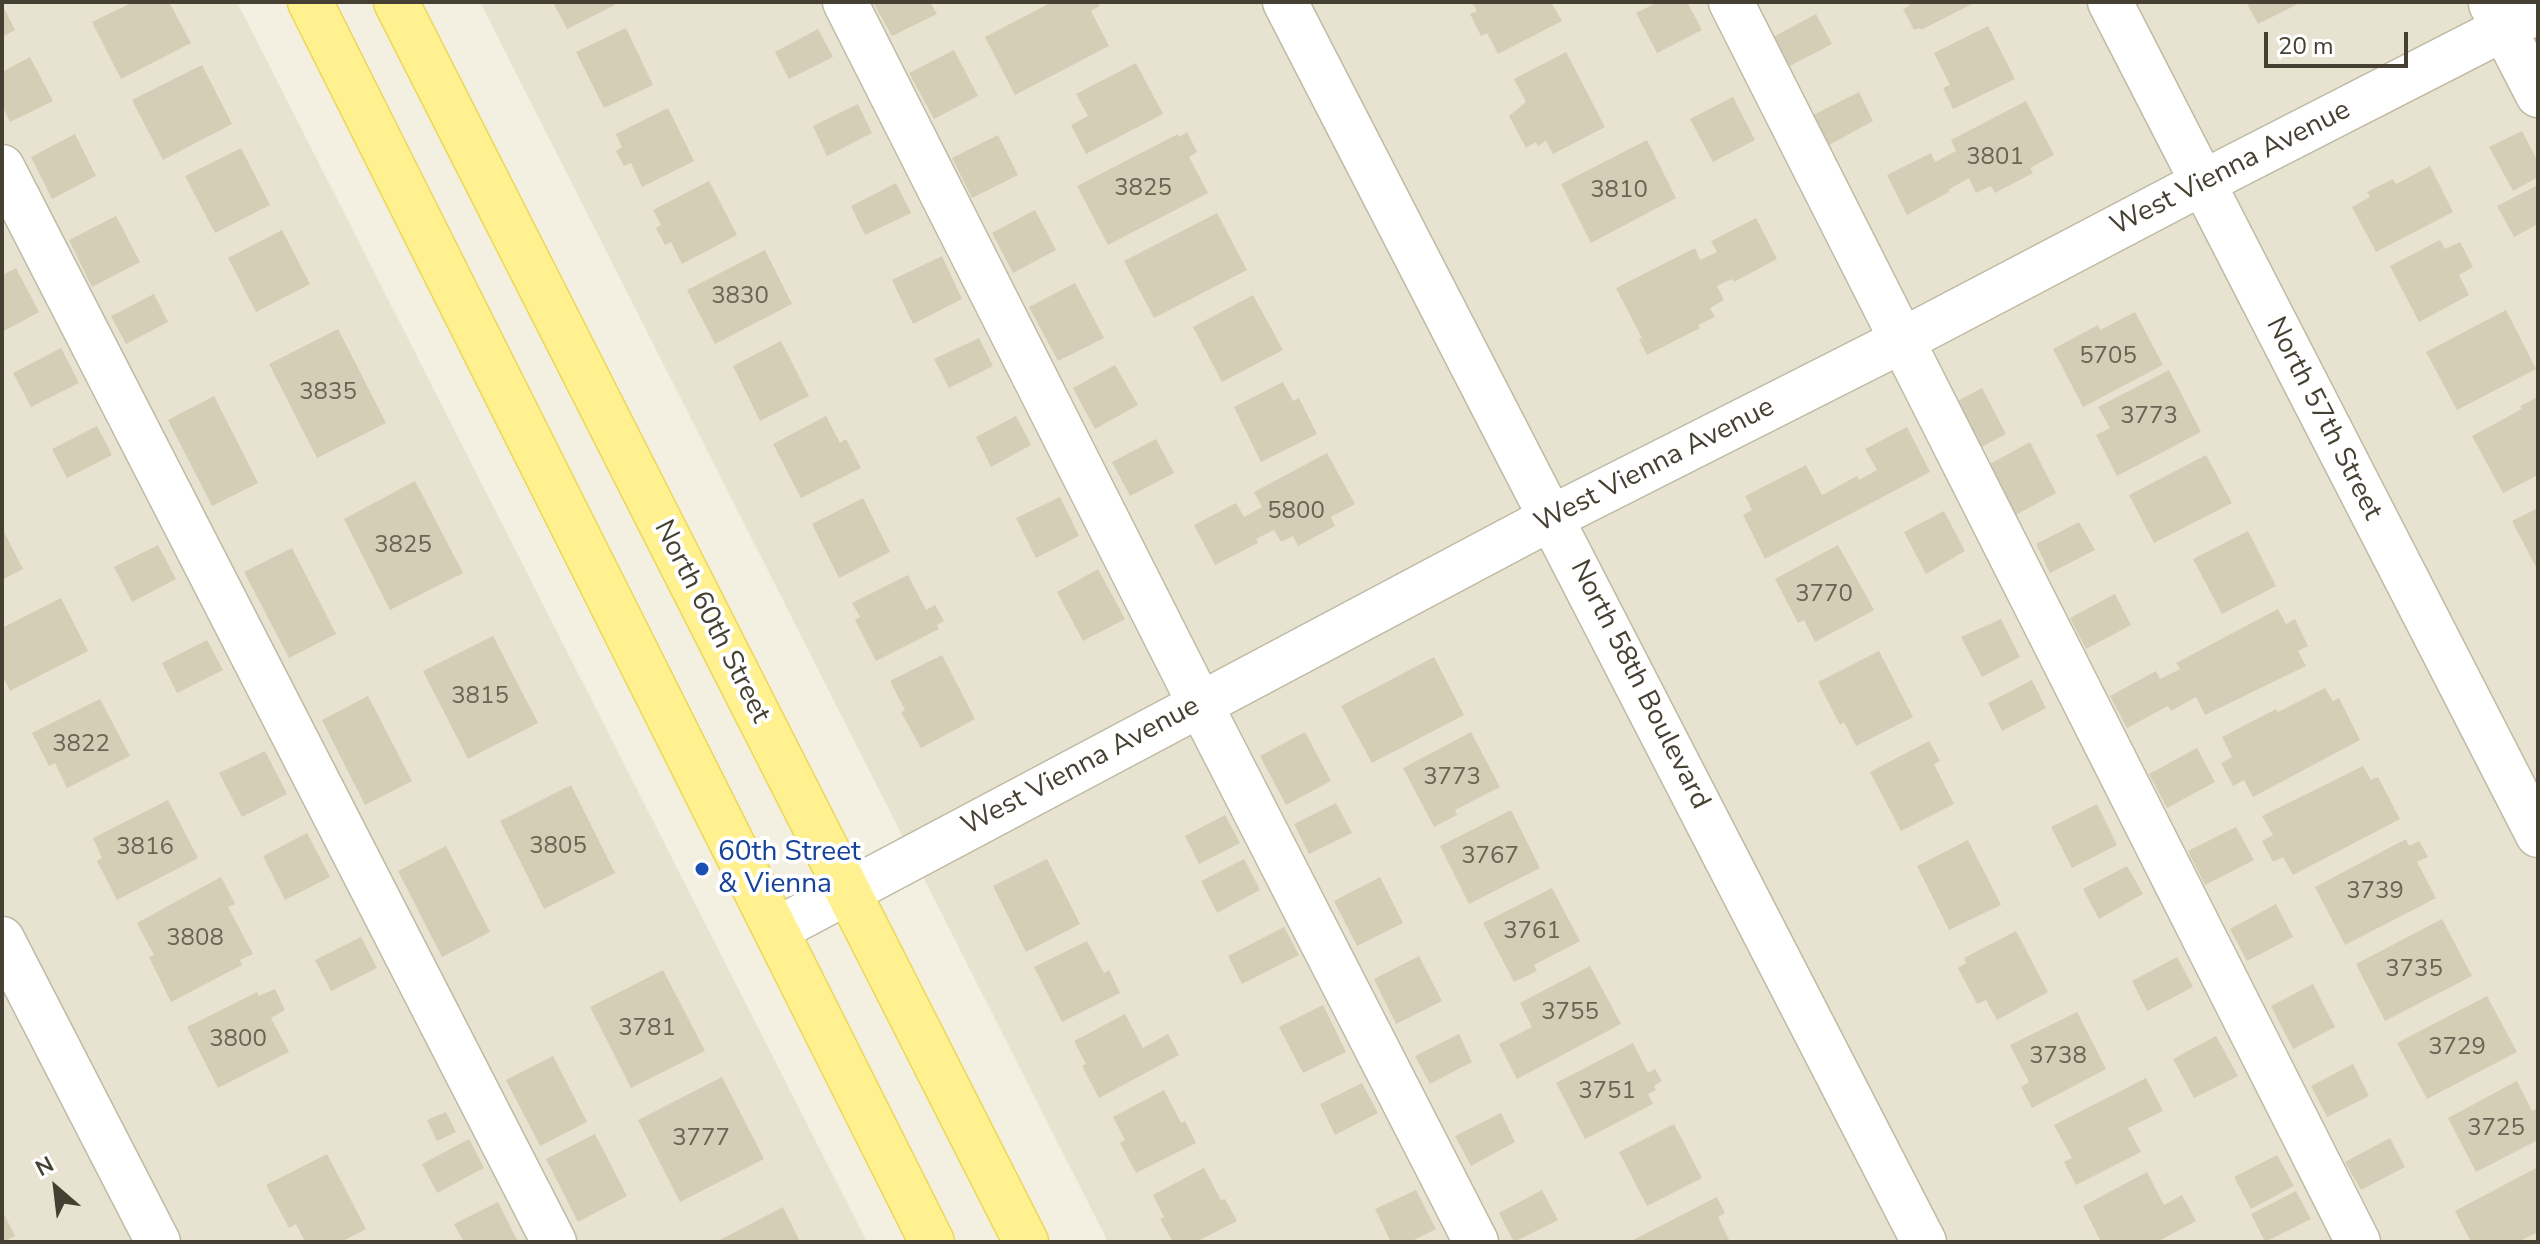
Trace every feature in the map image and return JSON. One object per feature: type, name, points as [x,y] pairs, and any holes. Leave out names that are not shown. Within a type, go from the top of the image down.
[{"type":"main road","points":[[310,2],[932,1242]]},
{"type":"main road","name":"North 60th Street","points":[[396,2],[1026,1242]]},
{"type":"street","points":[[845,2],[1476,1242]]},
{"type":"street","name":"North 58th Boulevard","points":[[1285,2],[1924,1242]]},
{"type":"street","points":[[1731,2],[2358,1242]]},
{"type":"street","name":"North 57th Street","points":[[2110,2],[2538,835]]},
{"type":"street","name":"West Vienna Avenue","points":[[776,930],[1553,517],[1901,341],[2202,183],[2511,14]]},
{"type":"street","points":[[2511,14],[2538,95]]},
{"type":"street","points":[[2,167],[554,1242]]},
{"type":"street","points":[[2,939],[158,1242]]},
{"type":"shaded area","points":[[2,2],[237,2],[867,1242],[2,1242]]},
{"type":"shaded area","points":[[480,2],[2538,2],[2538,1242],[1108,1242]]},
{"type":"building","points":[[133,2],[169,2],[191,43],[121,79],[92,22]]},
{"type":"building","points":[[553,2],[613,2],[615,5],[567,29]]},
{"type":"building","points":[[873,2],[930,2],[937,14],[892,36]]},
{"type":"building","points":[[1052,2],[1097,2],[1100,6],[1091,11],[1109,46],[1015,95],[985,37]]},
{"type":"building","points":[[1472,2],[1551,2],[1562,21],[1498,54],[1487,33],[1481,36],[1470,14],[1477,11]]},
{"type":"building","points":[[1658,2],[1687,2],[1702,30],[1657,53],[1636,13]]},
{"type":"building","points":[[1907,2],[1976,2],[1921,30],[1914,30],[1903,9],[1909,6]]},
{"type":"building","points":[[2246,2],[2302,2],[2258,24]]},
{"type":"building","points":[[2,4],[15,30],[2,37]]},
{"type":"building","points":[[1816,14],[1832,44],[1788,67],[1773,37]]},
{"type":"building","points":[[1988,26],[2015,79],[1953,109],[1943,88],[1950,85],[1934,53]]},
{"type":"building","points":[[626,28],[653,85],[604,108],[576,52]]},
{"type":"building","points":[[818,29],[833,57],[789,79],[775,52]]},
{"type":"building","points":[[954,50],[978,96],[934,119],[909,73]]},
{"type":"building","points":[[1566,52],[1605,127],[1553,154],[1546,141],[1526,148],[1509,116],[1526,102],[1514,79]]},
{"type":"building","points":[[30,57],[53,101],[10,122],[2,105],[2,72]]},
{"type":"building","points":[[1136,63],[1163,114],[1086,154],[1071,125],[1088,116],[1076,94]]},
{"type":"building","points":[[202,65],[232,124],[163,160],[132,100]]},
{"type":"building","points":[[1859,92],[1873,121],[1829,145],[1813,115]]},
{"type":"building","points":[[1733,97],[1755,140],[1713,162],[1690,119]]},
{"type":"building","points":[[2026,101],[2054,155],[2030,168],[2033,173],[1995,193],[1991,186],[1976,193],[1969,178],[1907,215],[1887,175],[1931,153],[1935,162],[1956,151],[1951,140]]},
{"type":"building","points":[[858,104],[872,133],[827,156],[813,126]]},
{"type":"building","points":[[668,108],[694,161],[642,187],[631,163],[624,166],[616,151],[622,147],[616,134]]},
{"type":"building","points":[[2522,131],[2538,162],[2538,177],[2513,191],[2489,147]]},
{"type":"building","points":[[1187,132],[1197,152],[1189,157],[1208,193],[1108,245],[1077,186]]},
{"type":"building","points":[[75,134],[96,176],[52,199],[31,157]]},
{"type":"building","points":[[998,135],[1018,175],[972,198],[952,158]]},
{"type":"building","points":[[1647,140],[1676,198],[1591,243],[1561,184]]},
{"type":"building","points":[[241,148],[270,205],[215,233],[185,176]]},
{"type":"building","points":[[2430,166],[2453,212],[2376,252],[2352,207],[2370,197],[2367,192],[2393,179],[2396,184]]},
{"type":"building","points":[[709,181],[737,235],[682,264],[671,242],[665,245],[656,228],[661,225],[653,210]]},
{"type":"building","points":[[896,183],[911,213],[865,235],[851,206]]},
{"type":"building","points":[[2538,185],[2538,224],[2514,237],[2497,206]]},
{"type":"building","points":[[1035,210],[1056,250],[1013,273],[992,233]]},
{"type":"building","points":[[1217,213],[1247,270],[1154,318],[1124,261]]},
{"type":"building","points":[[116,216],[140,262],[92,287],[69,240]]},
{"type":"building","points":[[1756,218],[1777,259],[1734,282],[1732,279],[1717,286],[1724,300],[1710,308],[1715,317],[1647,355],[1639,339],[1642,338],[1616,288],[1695,248],[1700,260],[1717,252],[1711,241]]},
{"type":"building","points":[[282,230],[310,284],[256,312],[228,258]]},
{"type":"building","points":[[2440,240],[2445,249],[2460,242],[2473,267],[2459,275],[2469,295],[2419,322],[2390,266]]},
{"type":"building","points":[[765,250],[792,304],[715,344],[687,290]]},
{"type":"building","points":[[942,256],[962,299],[913,324],[892,280]]},
{"type":"building","points":[[16,268],[39,312],[2,332],[2,275]]},
{"type":"building","points":[[1075,283],[1104,338],[1058,361],[1029,307]]},
{"type":"building","points":[[154,294],[168,322],[126,344],[111,316]]},
{"type":"building","points":[[1253,295],[1283,350],[1222,382],[1193,327]]},
{"type":"building","points":[[2506,310],[2536,369],[2457,410],[2426,352]]},
{"type":"building","points":[[2135,312],[2163,365],[2083,407],[2053,349],[2098,325],[2100,330]]},
{"type":"building","points":[[338,329],[386,423],[317,458],[269,364]]},
{"type":"building","points":[[979,338],[993,366],[949,388],[934,359]]},
{"type":"building","points":[[781,341],[809,396],[760,421],[733,366]]},
{"type":"building","points":[[61,348],[79,383],[31,407],[13,373]]},
{"type":"building","points":[[1115,365],[1138,405],[1095,429],[1073,388]]},
{"type":"building","points":[[2169,370],[2201,432],[2117,476],[2096,435],[2110,428],[2098,407]]},
{"type":"building","points":[[1283,382],[1293,401],[1299,398],[1317,434],[1261,462],[1234,407]]},
{"type":"building","points":[[1982,388],[2006,434],[1974,451],[1950,405]]},
{"type":"building","points":[[214,396],[258,483],[212,506],[168,420]]},
{"type":"building","points":[[2538,397],[2538,475],[2503,493],[2472,436]]},
{"type":"building","points":[[826,416],[840,443],[846,439],[861,468],[801,498],[773,444]]},
{"type":"building","points":[[1016,416],[1031,445],[991,467],[976,437]]},
{"type":"building","points":[[97,426],[112,455],[67,478],[52,449]]},
{"type":"building","points":[[1907,427],[1930,472],[1765,559],[1743,515],[1752,510],[1745,496],[1806,465],[1822,495],[1857,476],[1859,480],[1877,470],[1865,449]]},
{"type":"building","points":[[1156,439],[1174,473],[1130,496],[1112,462]]},
{"type":"building","points":[[2030,442],[2056,493],[2014,516],[1988,465]]},
{"type":"building","points":[[1327,453],[1355,504],[1331,517],[1335,526],[1298,546],[1293,536],[1281,542],[1274,530],[1256,539],[1258,543],[1215,565],[1194,525],[1236,503],[1244,517],[1262,507],[1254,492]]},
{"type":"building","points":[[2206,455],[2232,503],[2154,543],[2129,495]]},
{"type":"building","points":[[415,481],[463,573],[390,610],[344,519]]},
{"type":"building","points":[[1060,497],[1079,536],[1036,558],[1016,518]]},
{"type":"building","points":[[863,498],[890,552],[839,578],[812,524]]},
{"type":"building","points":[[2538,508],[2538,571],[2512,521]]},
{"type":"building","points":[[1944,511],[1965,551],[1926,574],[1904,532]]},
{"type":"building","points":[[2079,522],[2095,550],[2050,573],[2036,544]]},
{"type":"building","points":[[2,528],[23,569],[2,580]]},
{"type":"building","points":[[2248,531],[2276,586],[2222,614],[2193,559]]},
{"type":"building","points":[[158,545],[176,579],[132,602],[114,567]]},
{"type":"building","points":[[1838,545],[1874,610],[1815,642],[1804,620],[1798,623],[1775,579]]},
{"type":"building","points":[[292,548],[336,634],[289,658],[244,572]]},
{"type":"building","points":[[1098,569],[1125,619],[1083,641],[1057,592]]},
{"type":"building","points":[[908,575],[926,610],[935,605],[944,621],[937,625],[939,629],[876,661],[855,620],[860,617],[852,603]]},
{"type":"building","points":[[2115,594],[2131,625],[2086,649],[2070,618]]},
{"type":"building","points":[[61,598],[88,651],[10,691],[2,675],[2,628]]},
{"type":"building","points":[[2278,609],[2286,624],[2295,619],[2308,646],[2298,651],[2306,666],[2205,715],[2196,697],[2171,711],[2168,706],[2127,728],[2110,696],[2156,671],[2160,679],[2180,669],[2176,663]]},
{"type":"building","points":[[2001,619],[2020,657],[1982,677],[1961,637]]},
{"type":"building","points":[[493,636],[538,723],[468,759],[423,671]]},
{"type":"building","points":[[207,640],[223,670],[177,693],[162,663]]},
{"type":"building","points":[[1879,651],[1913,717],[1856,746],[1844,722],[1840,725],[1818,682]]},
{"type":"building","points":[[942,655],[975,719],[921,748],[901,712],[905,710],[890,681]]},
{"type":"building","points":[[1434,657],[1464,715],[1372,763],[1341,706]]},
{"type":"building","points":[[2032,680],[2046,708],[2002,731],[1988,703]]},
{"type":"building","points":[[2325,688],[2333,701],[2339,698],[2360,740],[2253,797],[2244,780],[2233,786],[2221,763],[2232,757],[2222,737]]},
{"type":"building","points":[[368,696],[412,781],[365,805],[322,720]]},
{"type":"building","points":[[100,699],[130,756],[67,788],[55,763],[49,766],[32,733]]},
{"type":"building","points":[[1305,732],[1331,781],[1286,805],[1260,756]]},
{"type":"building","points":[[1471,732],[1500,787],[1455,810],[1457,815],[1434,827],[1403,768]]},
{"type":"building","points":[[1929,741],[1940,761],[1934,764],[1954,804],[1901,831],[1870,772]]},
{"type":"building","points":[[2197,748],[2215,782],[2167,808],[2149,774]]},
{"type":"building","points":[[265,751],[287,794],[242,817],[219,773]]},
{"type":"building","points":[[2363,766],[2371,780],[2378,777],[2400,819],[2293,875],[2283,857],[2273,862],[2262,841],[2273,835],[2262,816]]},
{"type":"building","points":[[571,785],[615,873],[544,909],[500,821]]},
{"type":"building","points":[[168,800],[198,858],[117,900],[97,861],[102,858],[93,838]]},
{"type":"building","points":[[1336,803],[1352,833],[1309,854],[1294,824]]},
{"type":"building","points":[[2097,804],[2117,845],[2072,868],[2051,827]]},
{"type":"building","points":[[1511,810],[1540,868],[1469,904],[1440,846]]},
{"type":"building","points":[[1225,815],[1240,843],[1199,864],[1185,836]]},
{"type":"building","points":[[2236,827],[2254,860],[2205,885],[2188,851]]},
{"type":"building","points":[[307,833],[330,877],[285,900],[263,856]]},
{"type":"building","points":[[2406,839],[2409,846],[2419,841],[2428,857],[2417,862],[2436,898],[2345,945],[2315,887]]},
{"type":"building","points":[[1968,840],[2001,905],[1949,930],[1917,866]]},
{"type":"building","points":[[446,846],[490,932],[442,957],[398,871]]},
{"type":"building","points":[[1047,859],[1080,924],[1026,952],[993,886]]},
{"type":"building","points":[[1244,859],[1260,890],[1217,913],[1201,881]]},
{"type":"building","points":[[2127,866],[2143,894],[2099,919],[2083,889]]},
{"type":"building","points":[[221,877],[235,904],[228,907],[253,954],[240,960],[242,965],[171,1002],[149,957],[154,955],[137,923]]},
{"type":"building","points":[[1380,877],[1403,923],[1357,946],[1334,901]]},
{"type":"building","points":[[1552,888],[1580,941],[1534,965],[1537,971],[1514,982],[1483,923]]},
{"type":"building","points":[[2276,904],[2293,937],[2247,961],[2230,929]]},
{"type":"building","points":[[2442,919],[2472,976],[2385,1021],[2356,964]]},
{"type":"building","points":[[1284,927],[1299,955],[1242,984],[1228,956]]},
{"type":"building","points":[[2016,931],[2048,992],[1997,1020],[1986,1000],[1977,1004],[1958,968],[1966,963],[1964,958]]},
{"type":"building","points":[[361,937],[377,968],[331,991],[315,960]]},
{"type":"building","points":[[1087,941],[1104,973],[1109,970],[1120,993],[1062,1022],[1034,967]]},
{"type":"building","points":[[1419,956],[1442,1001],[1396,1024],[1374,979]]},
{"type":"building","points":[[2177,957],[2193,987],[2147,1011],[2132,981]]},
{"type":"building","points":[[1590,966],[1621,1024],[1517,1079],[1499,1044],[1532,1027],[1520,1003]]},
{"type":"building","points":[[663,970],[705,1051],[631,1088],[590,1007]]},
{"type":"building","points":[[2313,984],[2335,1027],[2293,1049],[2271,1006]]},
{"type":"building","points":[[275,989],[285,1010],[271,1018],[289,1052],[218,1088],[187,1027],[257,992],[259,996]]},
{"type":"building","points":[[2487,996],[2517,1052],[2427,1099],[2397,1043]]},
{"type":"building","points":[[1323,1005],[1346,1052],[1303,1073],[1279,1027]]},
{"type":"building","points":[[2077,1012],[2106,1069],[2032,1108],[2021,1087],[2029,1082],[2010,1045]]},
{"type":"building","points":[[1125,1014],[1143,1048],[1168,1034],[1179,1055],[1099,1098],[1082,1066],[1086,1064],[1074,1041]]},
{"type":"building","points":[[1459,1034],[1472,1062],[1430,1084],[1415,1056]]},
{"type":"building","points":[[2216,1036],[2238,1076],[2194,1098],[2173,1059]]},
{"type":"building","points":[[1633,1043],[1648,1073],[1655,1069],[1662,1081],[1654,1086],[1656,1090],[1648,1094],[1653,1104],[1585,1139],[1556,1083]]},
{"type":"building","points":[[553,1056],[587,1122],[540,1146],[506,1080]]},
{"type":"building","points":[[2353,1064],[2369,1096],[2327,1117],[2311,1086]]},
{"type":"building","points":[[722,1077],[764,1159],[680,1202],[638,1120]]},
{"type":"building","points":[[2146,1078],[2163,1111],[2128,1128],[2141,1152],[2076,1185],[2064,1162],[2072,1158],[2054,1125]]},
{"type":"building","points":[[2517,1081],[2532,1111],[2538,1108],[2538,1140],[2476,1172],[2448,1118]]},
{"type":"building","points":[[1362,1083],[1378,1113],[1335,1135],[1320,1104]]},
{"type":"building","points":[[1164,1090],[1181,1123],[1185,1121],[1196,1143],[1136,1173],[1120,1143],[1125,1140],[1113,1117]]},
{"type":"building","points":[[446,1112],[456,1132],[437,1141],[427,1120]]},
{"type":"building","points":[[1501,1113],[1515,1142],[1471,1166],[1455,1136]]},
{"type":"building","points":[[1674,1124],[1702,1178],[1647,1206],[1619,1152]]},
{"type":"building","points":[[595,1134],[627,1196],[578,1222],[546,1159]]},
{"type":"building","points":[[2390,1138],[2405,1167],[2361,1190],[2345,1162]]},
{"type":"building","points":[[469,1139],[484,1168],[437,1193],[422,1164]]},
{"type":"building","points":[[327,1154],[366,1229],[341,1242],[305,1242],[296,1224],[289,1228],[266,1185]]},
{"type":"building","points":[[2277,1155],[2294,1186],[2251,1209],[2234,1177]]},
{"type":"building","points":[[2538,1167],[2538,1232],[2518,1242],[2471,1242],[2455,1211]]},
{"type":"building","points":[[1204,1168],[1221,1200],[1225,1199],[1237,1221],[1196,1242],[1173,1242],[1160,1219],[1164,1217],[1153,1195]]},
{"type":"building","points":[[2147,1172],[2164,1205],[2182,1195],[2196,1221],[2157,1242],[2101,1242],[2083,1206]]},
{"type":"building","points":[[1416,1190],[1436,1229],[1410,1242],[1391,1242],[1375,1209]]},
{"type":"building","points":[[1542,1190],[1558,1220],[1514,1242],[1499,1213]]},
{"type":"building","points":[[2296,1191],[2311,1219],[2265,1242],[2251,1214]]},
{"type":"building","points":[[1717,1197],[1725,1213],[1718,1217],[1730,1242],[1629,1242]]},
{"type":"building","points":[[498,1202],[518,1242],[464,1242],[454,1224]]},
{"type":"building","points":[[783,1207],[800,1242],[716,1242]]},
{"type":"building","points":[[2,1210],[15,1236],[4,1242],[2,1242]]},
{"type":"place","name":"60th Street & Vienna","points":[[702,869]]}]
